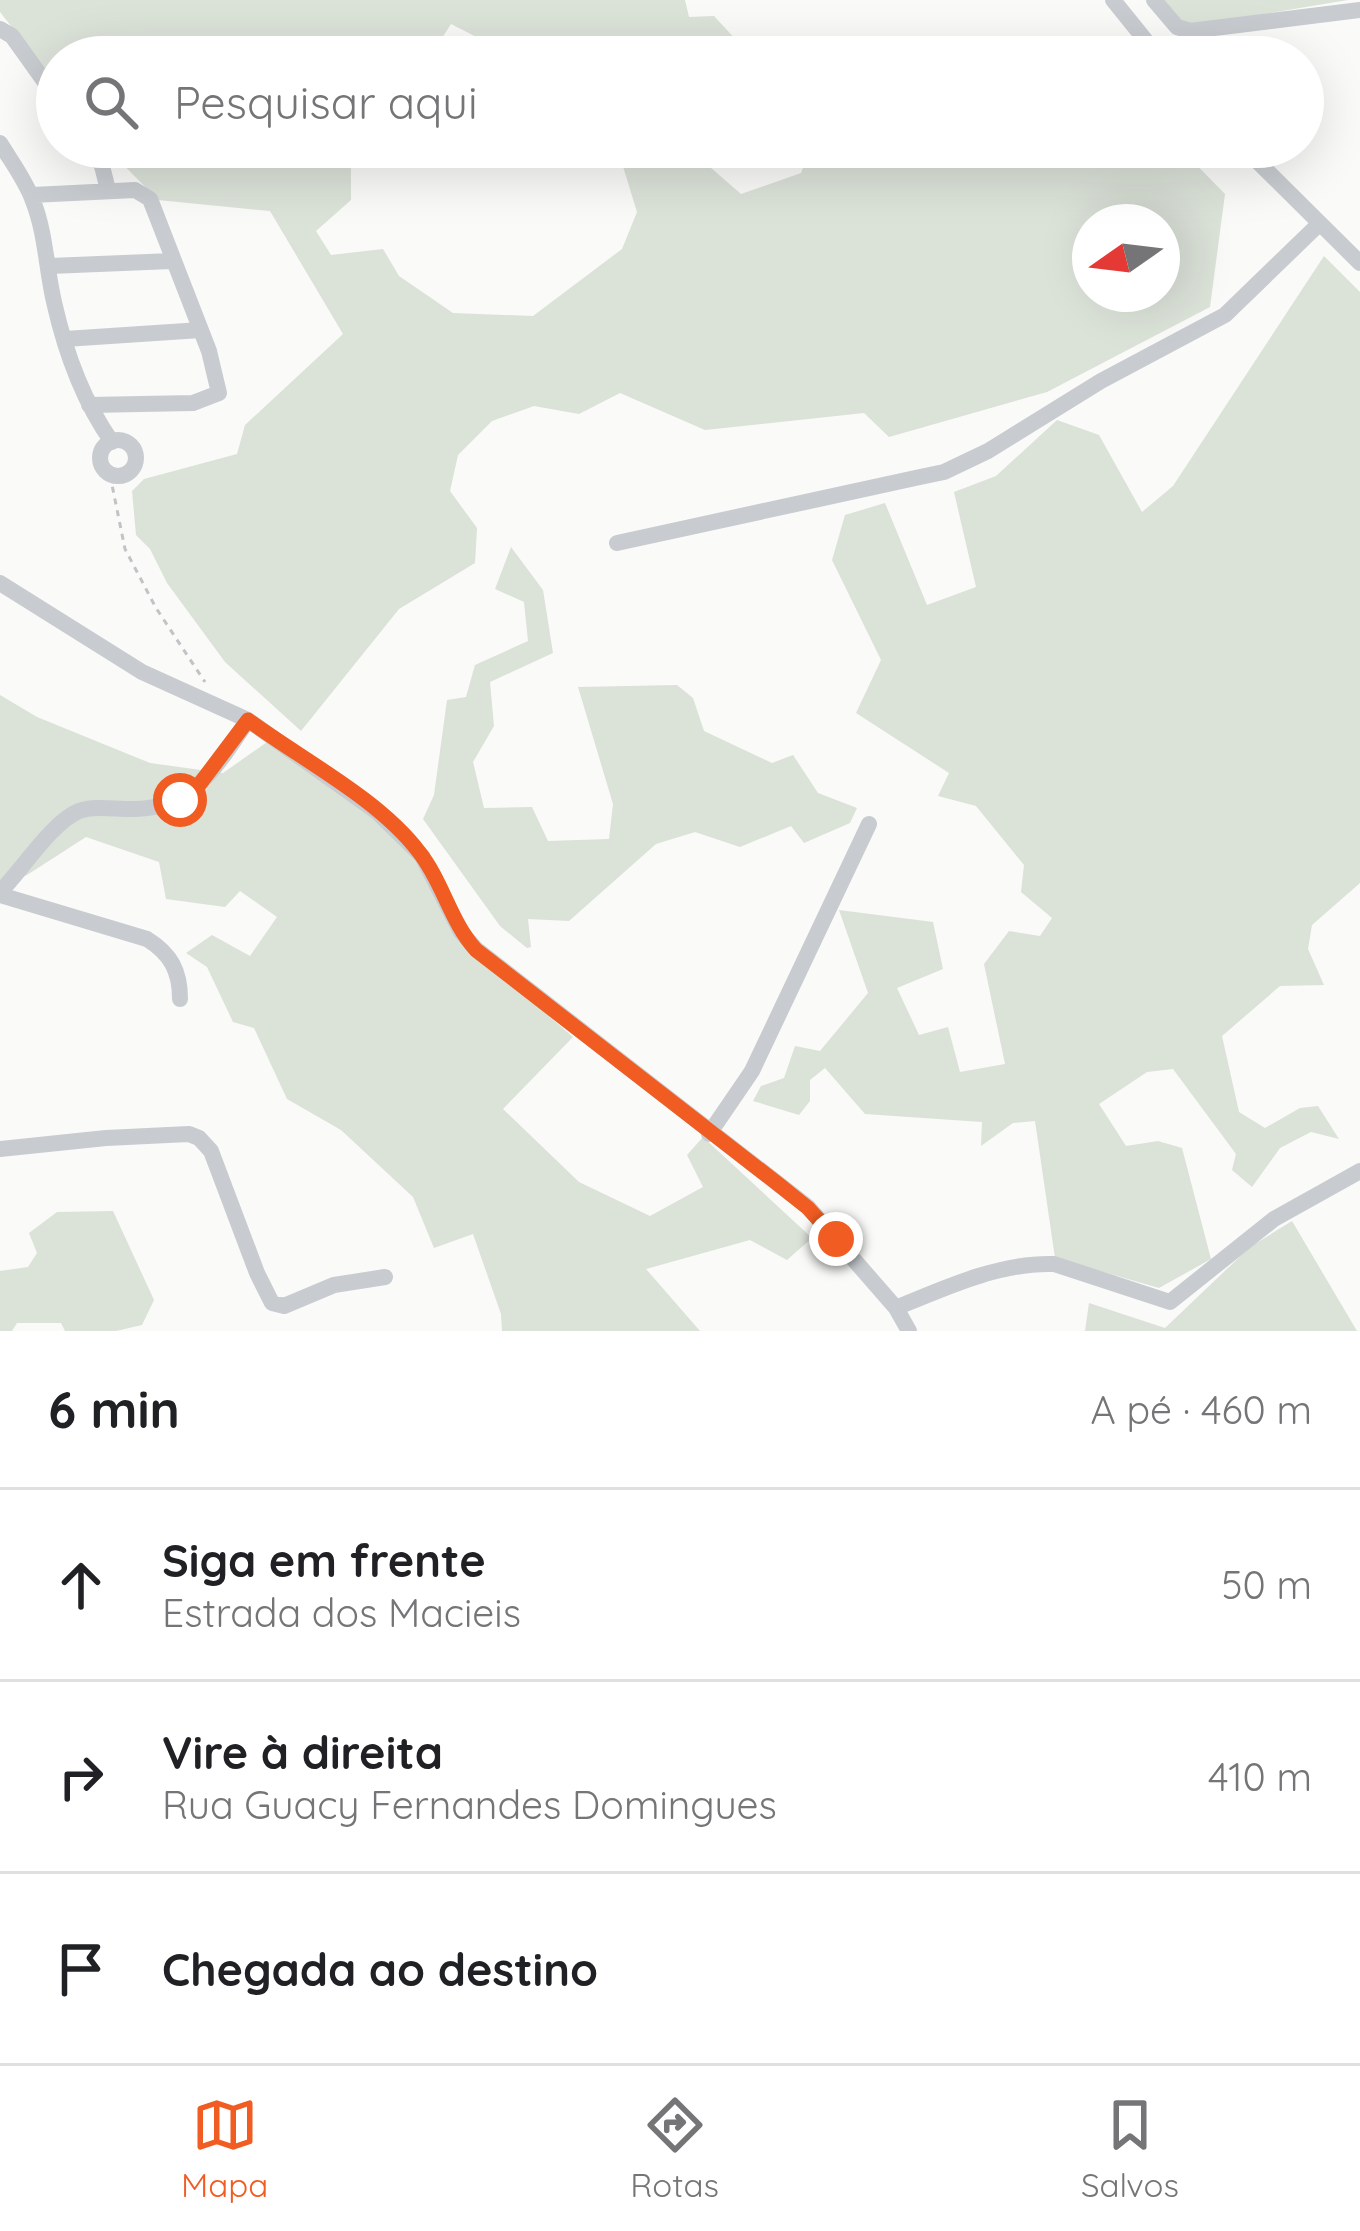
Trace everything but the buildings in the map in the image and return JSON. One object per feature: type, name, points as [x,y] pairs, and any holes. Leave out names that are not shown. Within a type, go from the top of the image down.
[{"type":"street","points":[[1113,0],[1142,36]]},
{"type":"street","points":[[1154,0],[1177,27],[1190,31],[1360,10]]},
{"type":"street","points":[[6,33],[36,72]]},
{"type":"street","points":[[0,143],[32,195],[65,339],[89,405],[112,442]]},
{"type":"street","points":[[102,168],[108,190]]},
{"type":"street","points":[[1264,168],[1360,263]]},
{"type":"street","points":[[32,195],[108,190],[145,194],[154,206],[201,330],[219,393],[193,403],[89,405]]},
{"type":"street","points":[[617,543],[964,464],[1100,381],[1226,315],[1319,224]]},
{"type":"street","points":[[50,266],[172,261]]},
{"type":"street","points":[[65,339],[201,330]]},
{"type":"street","points":[[112,442],[126,442],[136,459],[124,476],[110,475],[100,458],[112,442]]},
{"type":"street","points":[[0,583],[142,672],[248,720],[364,802],[408,839],[429,866],[461,932],[476,950],[808,1208],[896,1308],[909,1331]]},
{"type":"street","points":[[180,999],[175,964],[147,939],[0,893],[53,830],[75,814],[97,808],[163,807],[196,789],[248,720]]},
{"type":"street","points":[[710,1134],[752,1071],[869,824]]},
{"type":"street","points":[[0,1149],[162,1133],[199,1138],[211,1151],[272,1303],[284,1306],[334,1285],[385,1277]]},
{"type":"street","points":[[896,1308],[1038,1263],[1170,1302],[1274,1220],[1358,1175]]},
{"type":"path","points":[[110,475],[125,549],[217,705]]},
{"type":"shaded area","points":[[0,0],[685,0],[689,17],[714,16],[733,36],[474,36],[451,24],[443,36],[36,36],[36,58],[0,12]]},
{"type":"shaded area","points":[[1161,0],[1348,0],[1180,28]]},
{"type":"shaded area","points":[[127,168],[351,168],[351,200],[316,231],[331,255],[383,249],[399,276],[453,313],[533,316],[622,249],[637,212],[623,168],[711,168],[741,194],[801,173],[803,168],[1200,168],[1225,194],[1210,307],[1047,392],[889,437],[864,413],[705,430],[620,393],[579,414],[534,406],[492,421],[458,455],[450,491],[477,528],[475,563],[399,609],[301,731],[225,662],[167,583],[150,549],[136,535],[132,491],[144,479],[237,454],[245,425],[343,334],[270,211],[158,200]]},
{"type":"shaded area","points":[[1324,256],[1360,292],[1360,883],[1312,925],[1308,949],[1324,985],[1280,986],[1222,1036],[1239,1112],[1265,1128],[1300,1108],[1318,1106],[1339,1139],[1311,1132],[1280,1148],[1252,1187],[1232,1170],[1236,1154],[1173,1069],[1147,1072],[1099,1104],[1126,1146],[1158,1141],[1182,1148],[1211,1259],[1159,1288],[1055,1258],[1035,1121],[1013,1123],[981,1146],[982,1122],[865,1114],[825,1068],[810,1080],[810,1101],[799,1115],[753,1101],[761,1086],[784,1078],[795,1046],[820,1051],[868,993],[839,910],[933,922],[943,969],[897,988],[919,1035],[948,1027],[960,1072],[1005,1064],[984,964],[1009,931],[1040,936],[1052,918],[1021,892],[1024,865],[976,806],[938,796],[949,773],[856,713],[881,660],[832,560],[845,515],[885,503],[927,605],[976,587],[954,492],[996,476],[1057,420],[1099,435],[1142,512],[1173,486]]},
{"type":"shaded area","points":[[511,547],[543,590],[553,653],[490,682],[494,726],[473,762],[484,808],[532,807],[548,841],[609,839],[613,804],[578,687],[677,685],[693,698],[704,731],[772,763],[793,755],[818,793],[857,808],[850,823],[804,843],[791,826],[740,847],[695,832],[656,844],[569,921],[528,919],[531,947],[527,948],[500,926],[423,819],[434,795],[447,700],[466,697],[475,665],[528,641],[524,602],[495,589]]},
{"type":"shaded area","points":[[0,695],[37,717],[150,763],[223,773],[267,742],[337,785],[419,853],[459,938],[573,1037],[503,1109],[579,1182],[650,1216],[703,1187],[687,1155],[703,1137],[812,1238],[787,1260],[750,1240],[646,1269],[700,1331],[502,1331],[501,1314],[473,1234],[434,1248],[413,1197],[341,1130],[287,1099],[254,1028],[233,1022],[207,967],[186,953],[212,935],[250,956],[277,917],[240,891],[225,907],[166,899],[159,862],[86,837],[27,875],[0,886]]},
{"type":"shaded area","points":[[113,1211],[154,1300],[142,1325],[116,1331],[65,1331],[61,1323],[17,1323],[12,1331],[0,1331],[0,1271],[28,1267],[37,1253],[29,1233],[57,1212]]},
{"type":"shaded area","points":[[1292,1221],[1357,1331],[1085,1331],[1089,1303],[1165,1328],[1250,1247]]},
{"type":"route","points":[[180,800],[196,789],[248,720],[377,812],[417,848],[461,932],[476,950],[808,1208],[836,1239]]}]
